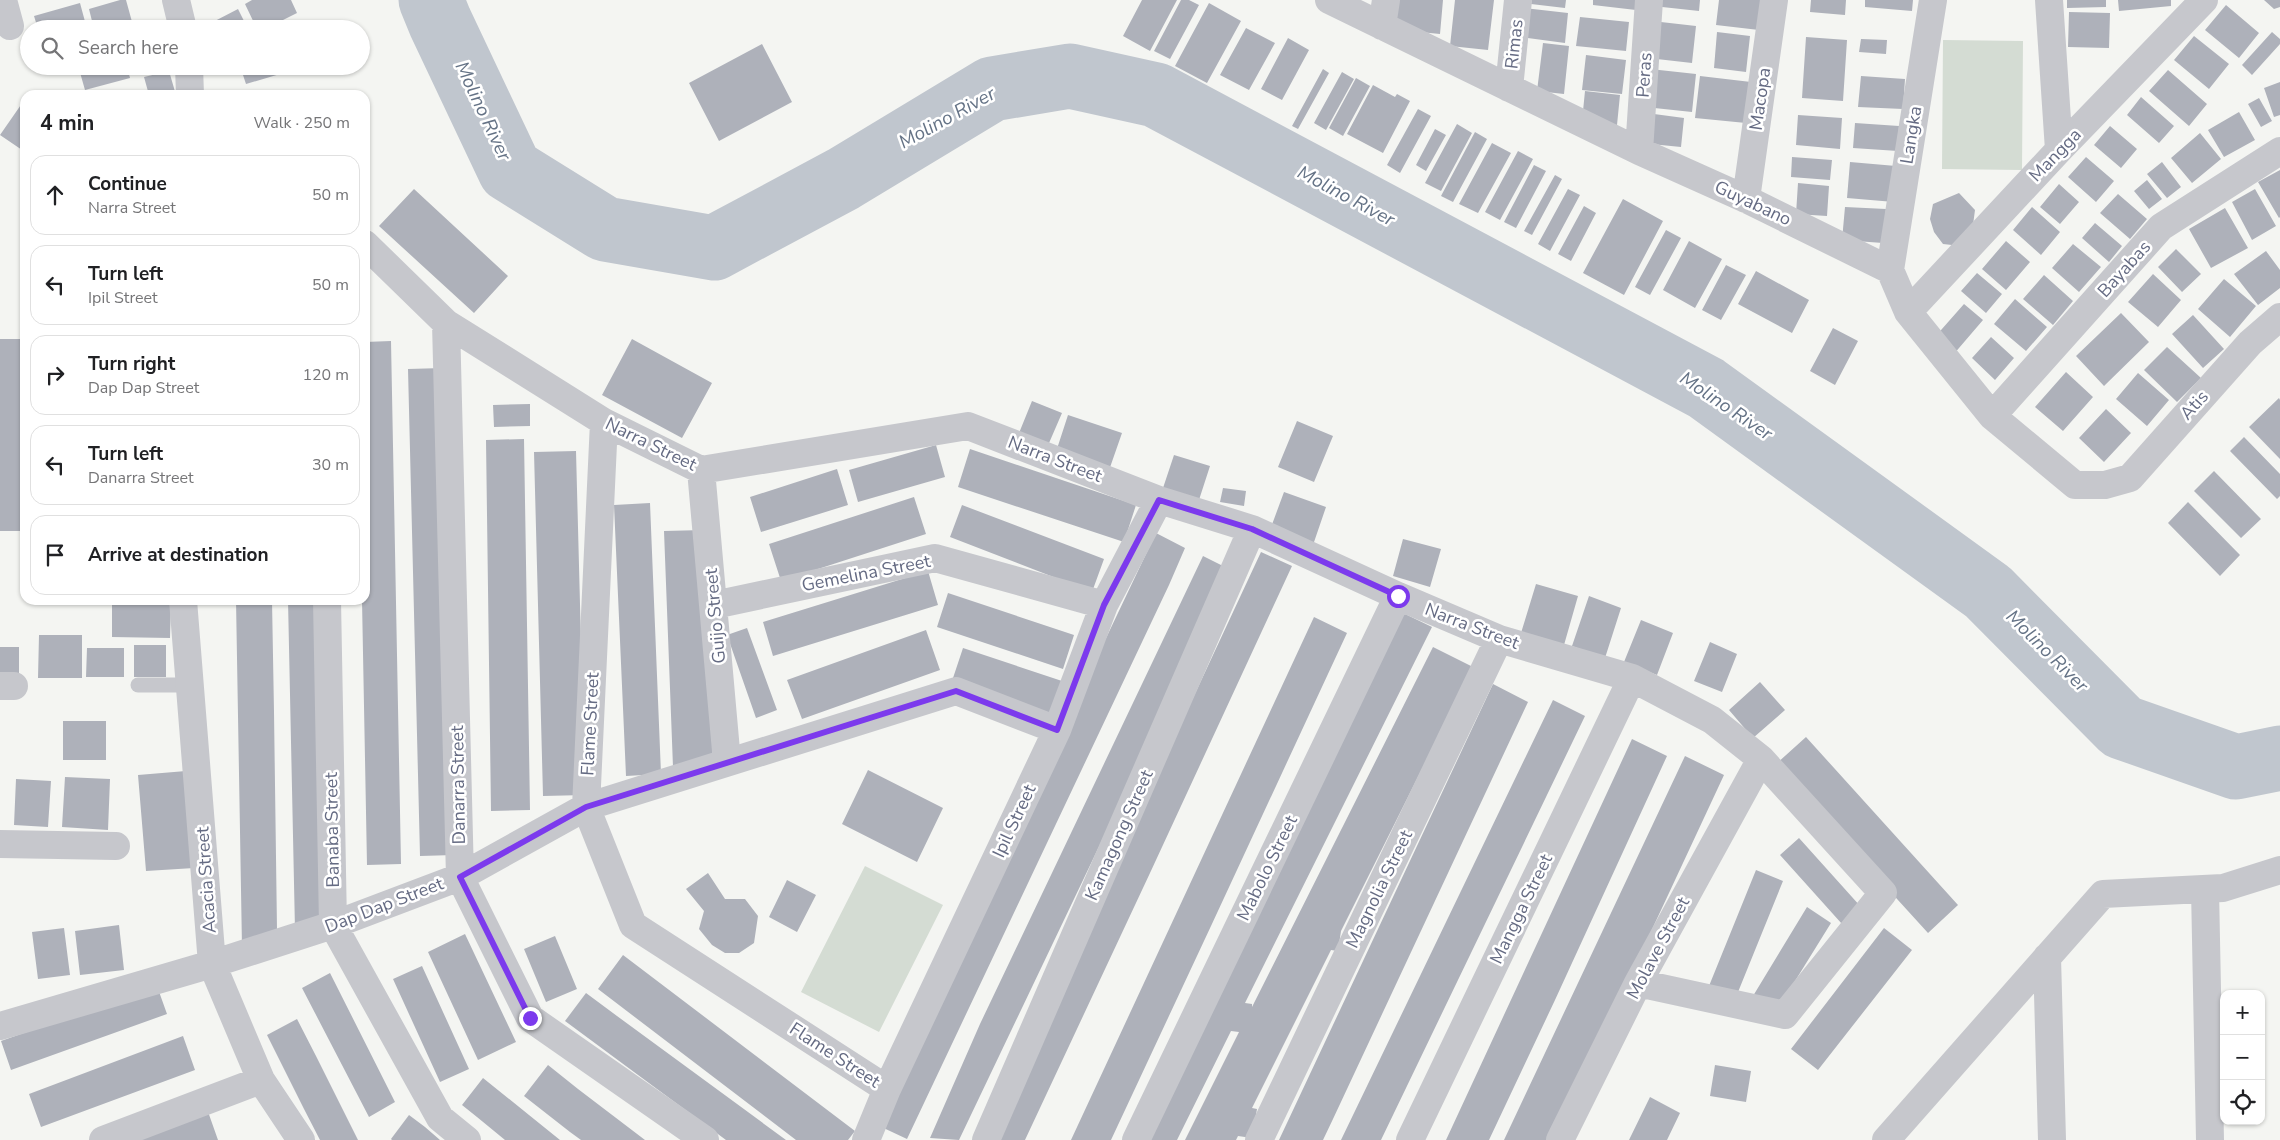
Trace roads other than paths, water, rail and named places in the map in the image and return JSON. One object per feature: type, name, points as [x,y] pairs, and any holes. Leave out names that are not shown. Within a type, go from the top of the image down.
[{"type":"street","points":[[3,0],[10,26]]},
{"type":"street","points":[[176,0],[182,20]]},
{"type":"street","name":"Guyabano","points":[[1330,0],[1384,13],[1509,88],[1639,151],[1746,199],[1890,270]]},
{"type":"street","name":"Rimas","points":[[1509,88],[1518,0]]},
{"type":"street","name":"Peras","points":[[1639,151],[1649,0]]},
{"type":"street","name":"Macopa","points":[[1746,199],[1774,0]]},
{"type":"street","name":"Langka","points":[[1890,270],[1933,0]]},
{"type":"street","points":[[2049,0],[2059,150]]},
{"type":"street","name":"Mangga","points":[[1908,312],[2195,5]]},
{"type":"street","points":[[189,75],[190,90]]},
{"type":"street","name":"Bayabas","points":[[1992,416],[2161,228],[2280,151]]},
{"type":"street","name":"Narra Street","points":[[370,249],[446,323],[604,422],[701,470],[968,426],[1159,500],[1252,529],[1398,596],[1499,639],[1632,678],[1712,720],[1761,759],[1883,894],[1786,1015],[1638,983]]},
{"type":"street","points":[[1890,270],[1908,312],[1992,416]]},
{"type":"street","name":"Atis","points":[[1992,416],[2075,485],[2105,486],[2130,478],[2250,342],[2280,317]]},
{"type":"street","name":"Danarra Street","points":[[446,323],[460,877],[530,1018],[705,1140]]},
{"type":"street","name":"Flame Street","points":[[604,422],[586,807],[633,925],[887,1089]]},
{"type":"street","name":"Guijo Street","points":[[701,470],[727,762]]},
{"type":"street","name":"Ipil Street","points":[[866,1140],[887,1089],[1057,730],[1104,605],[1159,500]]},
{"type":"street","name":"Kamagong Street","points":[[986,1140],[1252,529]]},
{"type":"street","name":"Gemelina Street","points":[[714,605],[935,558],[1104,605]]},
{"type":"street","name":"Mabolo Street","points":[[1136,1140],[1398,596]]},
{"type":"street","name":"Acacia Street","points":[[183,605],[212,964],[261,1080],[300,1140]]},
{"type":"street","name":"Banaba Street","points":[[327,605],[334,925],[440,1118],[467,1140]]},
{"type":"street","name":"Magnolia Street","points":[[1259,1140],[1499,639]]},
{"type":"street","name":"Mangga Street","points":[[1410,1140],[1632,678]]},
{"type":"street","name":"Dap Dap Street","points":[[0,1026],[212,964],[334,925],[460,877],[586,807],[956,691],[1057,730]]},
{"type":"street","name":"Molave Street","points":[[1560,1140],[1638,983],[1761,759]]},
{"type":"street","points":[[0,844],[116,846]]},
{"type":"street","points":[[1886,1140],[2103,894],[2223,888],[2280,870]]},
{"type":"street","points":[[2205,889],[2210,1140]]},
{"type":"street","points":[[2047,957],[2052,1140]]},
{"type":"street","points":[[103,1140],[261,1080]]},
{"type":"lane","points":[[138,685],[190,685]]},
{"type":"waterway","name":"Molino River","points":[[431,0],[510,170],[605,229],[714,248],[843,179],[992,89],[1070,76],[1156,95],[1706,388],[1988,592],[2122,727],[2236,767],[2280,758]]}]
